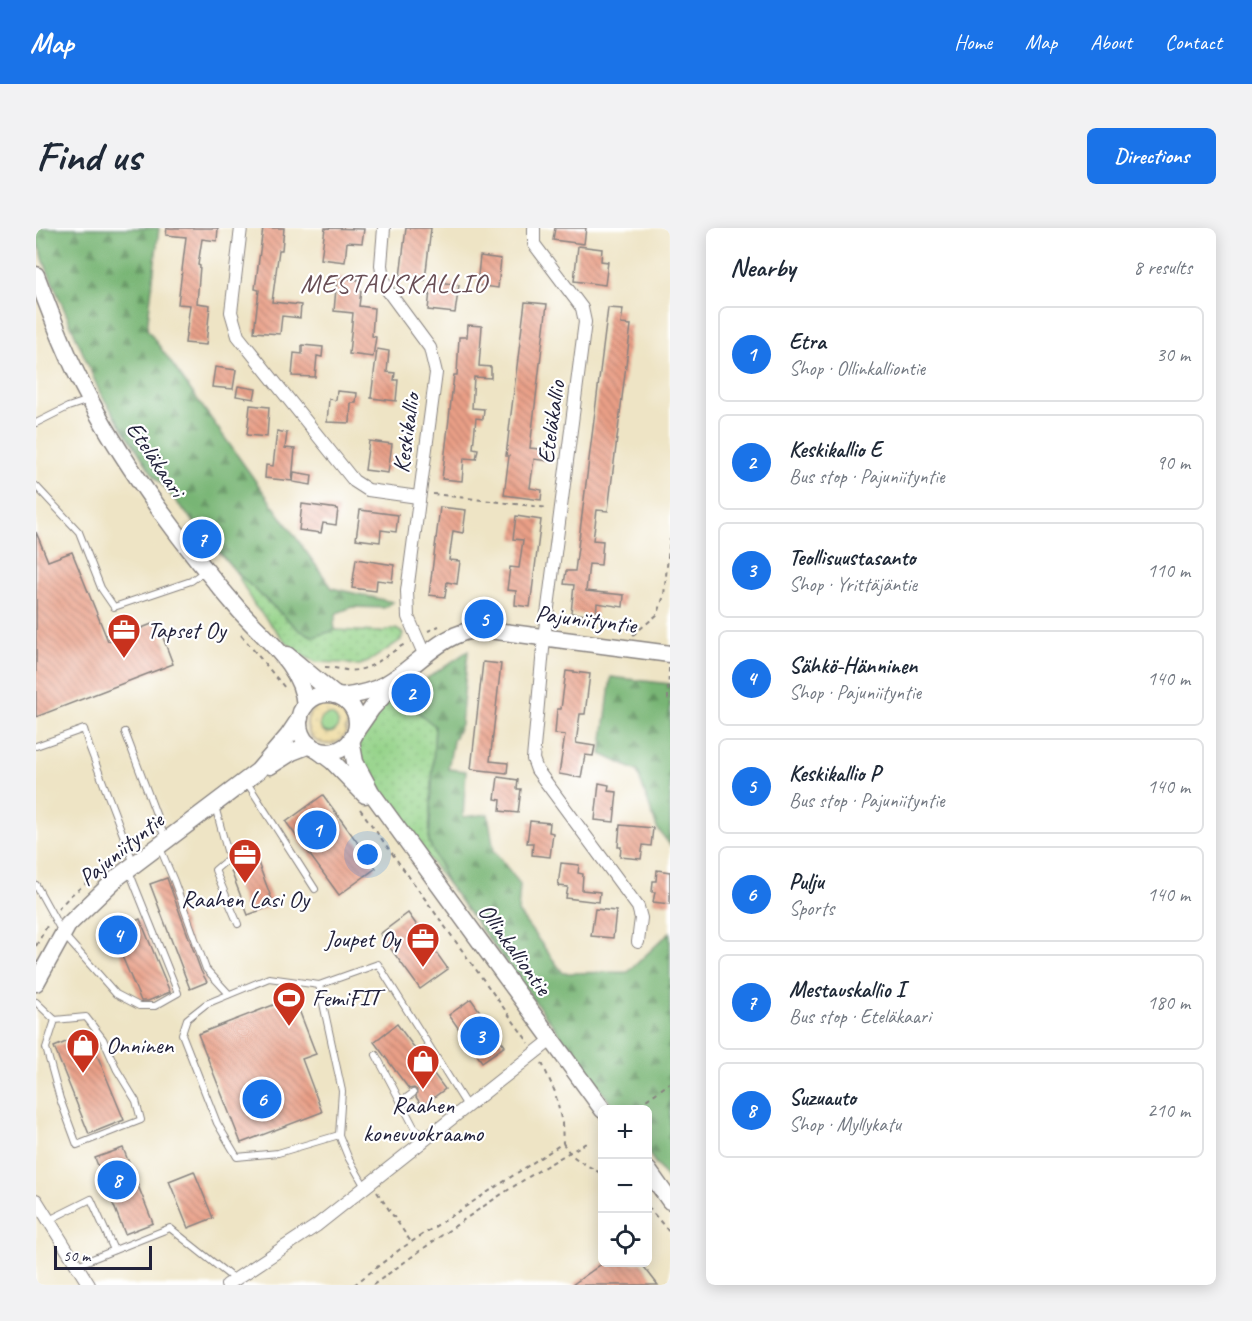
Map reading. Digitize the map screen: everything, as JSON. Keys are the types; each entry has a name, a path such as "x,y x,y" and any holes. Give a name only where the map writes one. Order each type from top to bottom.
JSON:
{"street":[{"path":"241,228 231,312 238,336 354,481 368,490 419,495"},
{"name":"Keskikallio","path":"384,228 381,265 383,279 388,291 425,339 430,348 436,373 419,495 407,606 408,617 424,656"},
{"name":"Eteläkallio","path":"534,228 534,244 582,308 585,322 544,638 532,750 535,765 638,907 641,918 638,942"},
{"name":"Eteläkaari","path":"36,275 60,336 90,400 158,505 251,624 274,646 291,657 306,680 338,696"},
{"name":"Pajuniityntie","path":"353,736 367,714 402,674 454,635 473,629 544,638 669,660"},
{"name":"Pajuniityntie","path":"338,696 374,690 402,674"},
{"path":"302,712 321,695 338,696 354,711 357,718 353,736 336,750 325,751 313,747 301,731 302,712 306,680"},
{"name":"Pajuniityntie","path":"252,776 288,736 302,712"},
{"name":"Ollinkalliontie","path":"353,736 356,762 388,816 599,1105"},
{"name":"Pajuniityntie","path":"36,983 68,925 131,867 252,776 292,752 313,747"},
{"name":"Ollinkalliontie","path":"313,747 332,761 388,816"},
{"path":"231,1282 316,1226 551,1040"},
{"path":"652,1176 670,1201"},
{"path":"36,1200 89,1285"}],"lane":[{"path":"36,423 68,407 90,400"},
{"path":"36,486 80,532 101,588 114,608 191,581 207,570"},
{"path":"36,746 84,729 131,867 178,993 155,1006 139,1006 116,994 63,934 52,918 36,885"},
{"path":"125,732 174,881 206,969 229,994"},
{"path":"252,776 315,889"},
{"path":"214,805 229,858 215,870 238,924"},
{"path":"339,1135 278,1153 237,1156 216,1123 182,1034 187,1019 206,1004 269,978 319,985 378,964 467,1107"},
{"path":"319,985 342,1091 339,1135 348,1157 368,1185"},
{"path":"36,1002 55,1020 86,1017 103,1040 117,1070 136,1101 141,1120 77,1145 60,1099 46,1048 55,1020"},
{"path":"376,1055 414,1126 427,1139"},
{"path":"401,1102 413,1094"},
{"path":"48,1220 91,1199 114,1250"},
{"path":"77,1265 170,1228 231,1282"}],"path":[{"path":"419,495 561,509"},
{"path":"639,640 628,639 658,614 664,595 670,538"},
{"path":"238,632 288,693 324,667 364,669 434,627 447,624"},
{"path":"669,660 668,698 670,704"},
{"path":"360,809 536,1053 555,1092 562,1123 563,1143 568,1153 598,1172"},
{"path":"36,946 52,918 70,895 103,871"},
{"path":"639,1105 670,1083"},
{"path":"373,1285 445,1232 590,1141"},
{"path":"354,1285 411,1242 563,1143"},
{"path":"368,1185 411,1242"},
{"path":"652,1212 670,1233"}],"green space":[{"path":"36,228 159,228 147,329 332,588 393,602 384,608 352,607 337,613 334,623 335,630 314,637 299,630 236,572 152,473 100,393 46,267 36,238"},
{"path":"236,572 299,630 314,637 335,630 379,632 396,629 403,633 401,640 368,662 357,666 316,662 303,656 287,643 254,605"},
{"path":"468,651 461,724 453,741 448,769 466,771 463,817 488,814 494,851 520,884 518,912 563,973 628,972 670,932 670,1183 652,1158 652,1105 612,1105 447,883 429,842 435,726 415,710 417,685"},
{"path":"611,677 670,684 670,845 657,828 637,771 601,754"},
{"path":"417,685 415,710 435,726 429,842 447,883 383,797 357,751 364,727 387,703 403,696"},
{"path":"329,715 335,718 338,724 335,730 329,733 323,730 320,724 323,718"}],"sand":[{"path":"329,703 337,706 343,712 347,725 342,738 328,744 313,738 307,724 312,710 319,705"}],"building":[{"path":"167,228 218,228 217,241 202,239 198,265 200,266 197,303 210,305 206,345 185,343 190,305 178,304 186,237 166,235"},
{"path":"263,228 284,228 272,302 301,305 300,318 282,316 280,334 254,332 259,290 255,289"},
{"path":"325,228 364,229 362,243 347,242 345,262 321,259"},
{"path":"406,228 431,228 425,280 400,277"},
{"path":"555,228 586,228 584,244 553,240"},
{"path":"578,246 602,249 601,261 608,262 605,285 574,281"},
{"path":"480,256 501,259 498,288 477,285"},
{"path":"337,277 359,280 358,290 361,291 359,306 374,308 372,336 376,337 373,357 349,354 353,313 334,311"},
{"path":"431,281 459,285 455,313 428,310"},
{"path":"525,302 547,304 530,448 549,450 548,461 534,459 530,488 542,490 541,500 504,495 509,456 506,456"},
{"path":"608,308 623,309 621,324 631,325 608,511 597,510 593,540 603,541 601,565 589,564 586,591 624,595 623,607 597,603 596,616 571,613 574,585 564,584 566,571 575,571"},
{"path":"468,325 482,326 479,366 491,367 491,378 474,377 472,408 484,409 483,419 476,418 473,448 478,449 476,459 464,458 462,481 442,479 454,375 457,375 459,337 467,337"},
{"path":"302,345 323,347 322,357 317,356 315,377 292,376 294,353 302,354"},
{"path":"377,349 389,351 387,372 395,373 394,380 398,380 396,401 371,398"},
{"path":"215,367 236,370 233,389 212,387"},
{"path":"238,386 256,389 254,399 236,396"},
{"path":"337,391 357,393 356,403 351,403 350,423 327,422 329,399 336,400"},
{"path":"250,405 269,407 267,437 247,435"},
{"path":"277,431 287,433 285,448 295,449 292,481 265,478 266,465 273,466"},
{"path":"369,441 392,444 388,473 365,470"},
{"path":"294,472 312,475 311,485 293,482"},
{"path":"302,504 338,509 336,525 323,523 321,533 299,530"},
{"path":"440,507 466,510 463,533 453,531 449,560 460,561 457,584 447,582 445,597 429,595"},
{"path":"360,510 398,515 396,532 381,530 380,542 356,539"},
{"path":"516,516 541,520 530,607 515,605 516,591 507,590 510,567 519,568 523,540 513,539"},
{"path":"36,532 48,561 72,552 108,641 157,622 173,664 36,717"},
{"path":"356,559 394,565 392,582 377,580 376,591 352,588"},
{"path":"483,662 501,664 490,761 508,763 507,773 471,769"},
{"path":"566,671 590,674 585,714 580,714 576,743 595,746 593,756 585,755 581,778 559,774 565,735 555,734 557,709 561,709"},
{"path":"498,777 518,780 517,789 521,789 518,813 500,811 501,800 495,799"},
{"path":"599,783 609,785 608,791 617,792 614,822 595,820"},
{"path":"323,795 376,868 339,895 286,822"},
{"path":"530,821 550,823 549,832 553,833 550,857 532,855 533,843 527,843"},
{"path":"620,825 653,828 651,846 643,845 641,859 620,857 621,847 618,847"},
{"path":"257,860 274,905 248,915 231,871"},
{"path":"561,863 579,865 578,873 583,874 582,890 600,892 599,902 566,898 568,887 558,886"},
{"path":"657,870 670,872 670,904 653,902 655,892 652,892 653,881 656,881"},
{"path":"167,878 207,982 190,989 150,884"},
{"path":"595,909 616,911 613,938 591,936"},
{"path":"408,913 448,969 420,989 380,934"},
{"path":"140,919 170,992 148,1001 141,1001 119,949 106,945 101,937 103,925 113,920 124,926"},
{"path":"294,997 316,1054 302,1059 322,1112 241,1143 198,1034"},
{"path":"471,999 505,1046 482,1062 449,1015"},
{"path":"397,1024 445,1089 422,1106 416,1097 417,1090 409,1089 374,1042"},
{"path":"88,1033 124,1120 89,1134 54,1047"},
{"path":"123,1148 153,1223 125,1234 95,1158"},
{"path":"194,1171 213,1218 188,1228 169,1181"},
{"path":"598,1267 644,1267 658,1285 572,1285"}],"place":[{"name":"Mestauskallio I","path":"202,539"},
{"name":"Keskikallio P","path":"484,619"},
{"name":"Tapset Oy","path":"124,659"},
{"name":"Keskikallio E","path":"411,693"},
{"name":"Etra","path":"317,830"},
{"name":"Raahen Lasi Oy","path":"245,884"},
{"name":"Sähkö-Hänninen","path":"118,935"},
{"name":"Joupet Oy","path":"423,968"},
{"name":"FemiFIT","path":"289,1027"},
{"name":"Teollisuustasanto","path":"480,1036"},
{"name":"Onninen","path":"83,1074"},
{"name":"Raahen konevuokraamo","path":"423,1090"},
{"name":"Pulju","path":"262,1099"},
{"name":"Suzuauto","path":"117,1180"}],"district":[{"name":"MESTAUSKALLIO","path":"394,283"}]}
